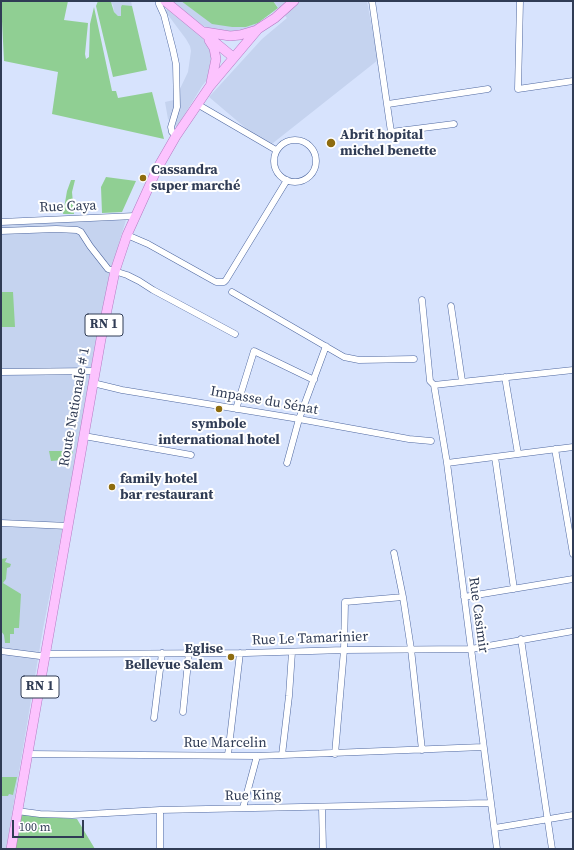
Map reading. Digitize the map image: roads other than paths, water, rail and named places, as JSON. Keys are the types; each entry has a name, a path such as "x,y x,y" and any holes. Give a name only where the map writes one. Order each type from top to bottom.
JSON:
{"main road":[{"path":"165,1 233,57"},
{"name":"Route Nationale # 1","path":"11,849 93,383 115,271 127,235 157,169 197,104 233,57 258,29 275,18 294,1"},
{"path":"204,32 222,35 235,35 258,29"},
{"path":"204,32 212,43 215,53 215,63 210,86"}],"street":[{"path":"159,1 176,64 177,107 171,127 172,132 176,136"},
{"path":"372,1 391,132 454,124"},
{"path":"520,1 518,89 573,81"},
{"path":"388,104 488,90"},
{"path":"197,104 276,150"},
{"path":"293,139 307,143 312,147 316,154 316,168 307,179 301,182 287,180 276,171 274,157 276,150 287,141 293,139"},
{"path":"127,235 148,244 216,282 224,282 287,180"},
{"name":"Rue Caya","path":"1,222 135,216"},
{"path":"1,231 56,229 77,230 81,232 108,269 139,281 235,334"},
{"path":"232,292 344,357 359,360 414,359"},
{"name":"Rue Casimir","path":"422,300 430,381 434,385 447,463 497,849"},
{"path":"451,306 462,381"},
{"path":"287,463 300,419 326,346"},
{"path":"236,409 254,351 314,380"},
{"path":"434,385 573,370"},
{"path":"1,372 96,371"},
{"path":"505,377 518,454"},
{"name":"Impasse du Sénat","path":"93,383 122,390 300,419 348,429 431,441"},
{"path":"84,436 191,455"},
{"path":"447,463 573,447"},
{"path":"555,449 573,554"},
{"path":"495,457 514,589"},
{"path":"1,523 68,526"},
{"path":"394,553 411,649 422,750"},
{"path":"464,597 573,579"},
{"path":"335,754 344,650 345,602 403,597"},
{"name":"Rue Le Tamarinier","path":"1,651 40,656 45,654 189,652 240,653 470,649 573,631"},
{"path":"521,639 552,849"},
{"path":"183,712 189,652"},
{"path":"282,754 289,696 292,652"},
{"path":"154,718 162,653"},
{"path":"228,755 240,653"},
{"name":"Rue Marcelin","path":"27,754 257,756 483,748"},
{"path":"243,808 257,756"},
{"name":"Rue King","path":"17,811 40,814 72,815 160,810 490,803"},
{"path":"322,807 323,849"},
{"path":"160,810 160,849"},
{"path":"495,828 573,815"}],"place":[{"name":"Abrit hopital michel benette","path":"331,143"},
{"name":"Cassandra super marché","path":"143,178"},
{"name":"symbole international hotel","path":"219,409"},
{"name":"family hotel bar restaurant","path":"112,487"},
{"name":"Eglise Bellevue Salem","path":"231,657"}]}
